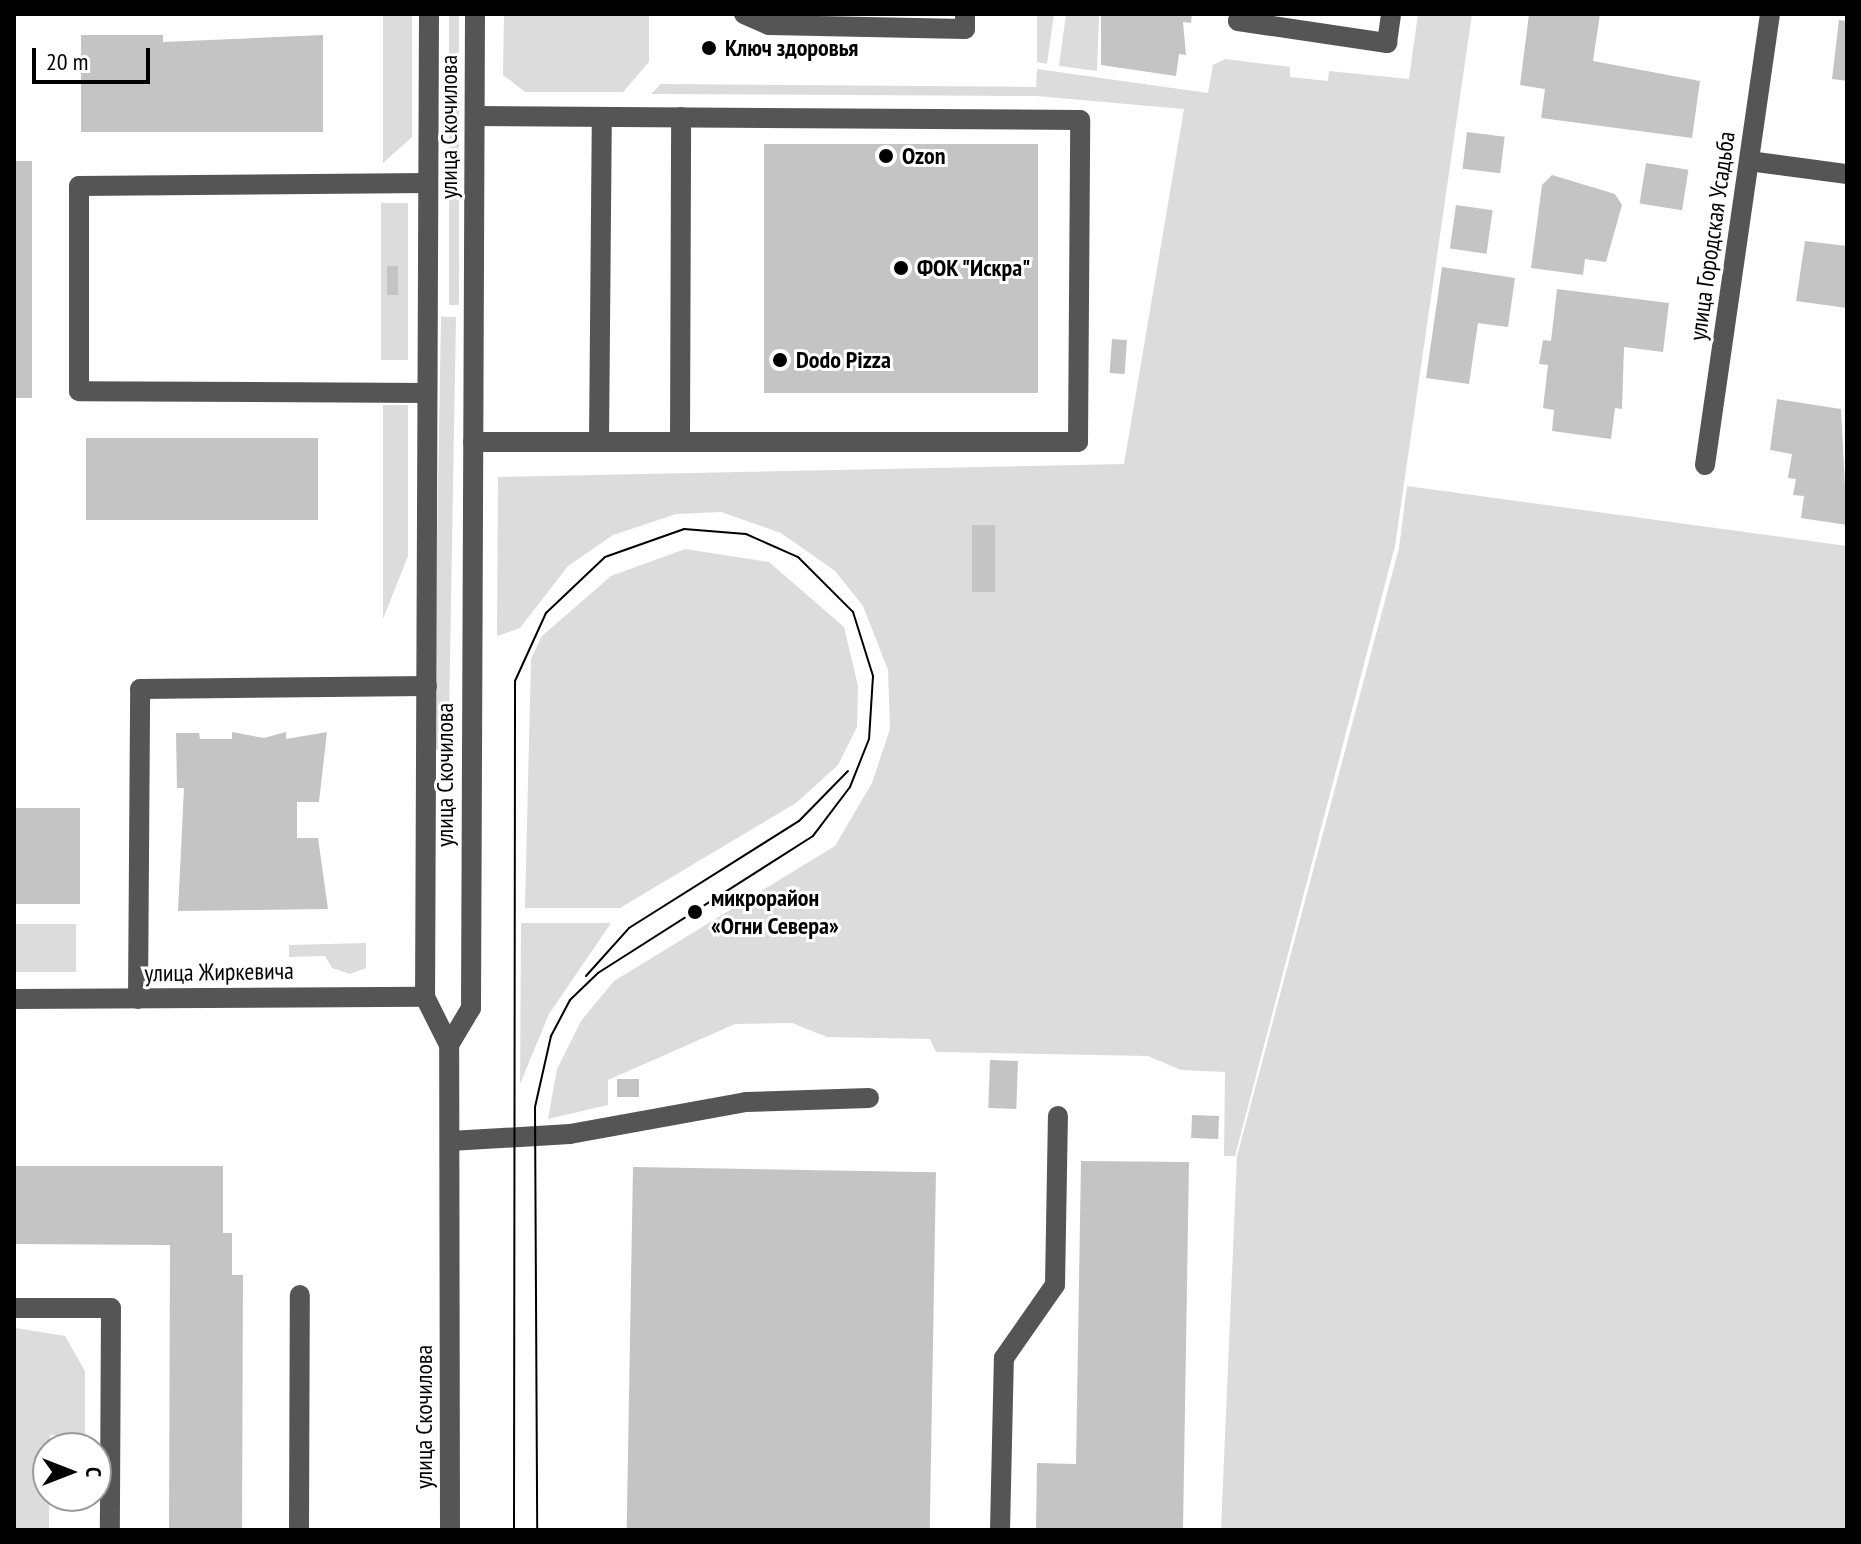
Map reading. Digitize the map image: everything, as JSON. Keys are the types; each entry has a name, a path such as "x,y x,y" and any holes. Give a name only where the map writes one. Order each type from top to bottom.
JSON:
{"street":[{"path":"429,14 425,997 449,1045"},
{"name":"улица Скочилова","path":"450,1530 449,1045 471,1008 475,14"},
{"path":"744,14 769,25 965,29 965,14"},
{"path":"1240,14 1238,21 1387,43 1391,14"},
{"name":"улица Городская Усадьба","path":"1705,465 1770,14"},
{"path":"473,442 1078,442 1080,120 475,116"},
{"path":"599,442 602,117"},
{"path":"680,442 681,117"},
{"path":"1749,161 1847,174"},
{"path":"427,393 79,391 79,186 428,183"},
{"path":"138,999 140,689 427,686"},
{"name":"улица Жиркевича","path":"14,999 425,997"},
{"path":"450,1141 570,1134 746,1102 869,1098"},
{"path":"1000,1530 1004,1358 1055,1285 1058,1116"},
{"path":"299,1530 300,1295"},
{"path":"14,1308 111,1308 110,1530"}],"shaded area":[{"path":"383,14 412,14 412,137 383,163"},
{"path":"449,14 459,14 459,305 449,305"},
{"path":"504,14 649,14 649,62 623,92 525,92 503,75"},
{"path":"1037,14 1054,14 1047,64 1037,62"},
{"path":"1066,14 1099,14 1097,71 1059,66"},
{"path":"1418,14 1472,14 1395,546 1235,1156 1224,1156 1225,1072 1181,1070 1148,1056 936,1052 930,1039 827,1037 792,1023 735,1024 608,1080 608,1105 548,1119 557,1069 581,1021 614,981 835,846 872,783 890,729 888,670 863,606 835,571 781,533 721,512 676,514 613,535 568,566 520,628 497,636 498,477 1124,464 1184,109 1036,96 651,94 661,84 1036,87 1037,69 1208,93 1213,65 1225,59 1290,67 1290,77 1328,81 1329,71 1409,79"},
{"path":"381,203 408,203 408,360 381,360"},
{"path":"441,317 456,317 448,750 433,750"},
{"path":"383,405 408,405 408,556 383,619"},
{"path":"1407,486 1847,546 1847,1530 1221,1530 1237,1156 1399,548"},
{"path":"685,549 769,562 844,627 858,686 857,727 838,765 796,803 620,908 525,908 531,659 542,636 611,576"},
{"path":"521,923 611,923 549,1014 520,1084"},
{"path":"14,924 76,924 76,972 14,972"},
{"path":"366,943 366,968 350,974 332,968 325,956 289,957 289,945"},
{"path":"16,1328 65,1336 85,1371 85,1432 32,1432 32,1512 49,1512 49,1530 14,1530"}],"building":[{"path":"1101,14 1192,14 1191,23 1183,22 1186,55 1179,54 1176,76 1101,65"},
{"path":"1529,14 1600,14 1593,61 1700,81 1692,138 1541,118 1545,89 1520,85"},
{"path":"1839,20 1847,21 1847,81 1832,79"},
{"path":"81,35 163,35 163,42 323,35 323,132 81,132"},
{"path":"1467,132 1505,137 1500,173 1462,169"},
{"name":"ФОК \"Искра\"","path":"764,144 1038,144 1038,393 764,393"},
{"path":"14,161 32,161 32,398 14,398"},
{"path":"1646,163 1688,170 1682,210 1640,203"},
{"path":"1552,175 1615,194 1622,205 1606,262 1585,259 1583,275 1531,268 1542,185"},
{"path":"1456,205 1493,210 1487,254 1450,249"},
{"path":"1805,241 1847,246 1847,308 1796,301"},
{"path":"387,266 398,266 398,295 387,295"},
{"path":"1442,267 1515,278 1508,327 1478,323 1469,384 1426,378"},
{"path":"1557,289 1669,303 1663,352 1624,347 1622,409 1615,408 1611,439 1552,431 1554,410 1543,408 1548,365 1539,364 1543,340 1551,341"},
{"path":"1112,339 1127,340 1125,374 1110,373"},
{"path":"1777,399 1841,409 1847,525 1801,518 1804,496 1793,495 1796,479 1788,478 1792,454 1770,450"},
{"path":"86,438 318,438 318,520 86,520"},
{"path":"972,525 995,525 995,592 972,592"},
{"path":"232,732 264,738 286,732 286,739 327,732 319,802 297,802 297,838 318,838 328,909 178,911 184,788 177,788 176,733 199,733 200,739 232,739"},
{"path":"14,808 80,808 80,904 14,904"},
{"path":"990,1060 1018,1061 1016,1109 988,1108"},
{"path":"617,1079 639,1079 639,1097 617,1097"},
{"path":"1192,1115 1219,1116 1218,1139 1191,1138"},
{"path":"1081,1161 1189,1162 1183,1530 1036,1530 1037,1463 1076,1464"},
{"path":"14,1166 223,1166 223,1233 232,1233 232,1275 243,1275 242,1530 169,1530 170,1245 14,1244"},
{"path":"633,1167 936,1172 930,1530 627,1530"}],"tram line":[{"path":"514,1530 515,681 546,613 605,557 684,529 746,534 798,557 853,612 873,676 869,739 850,787 813,836 598,973 570,1000 551,1036 535,1107 537,1530"},
{"path":"586,976 629,928 799,821 848,771"}],"place":[{"name":"Ключ здоровья","path":"709,48"},
{"name":"Ozon","path":"886,156"},
{"name":"ФОК \"Искра\"","path":"901,268"},
{"name":"Dodo Pizza","path":"780,360"},
{"name":"микрорайон «Огни Севера»","path":"695,912"}]}
